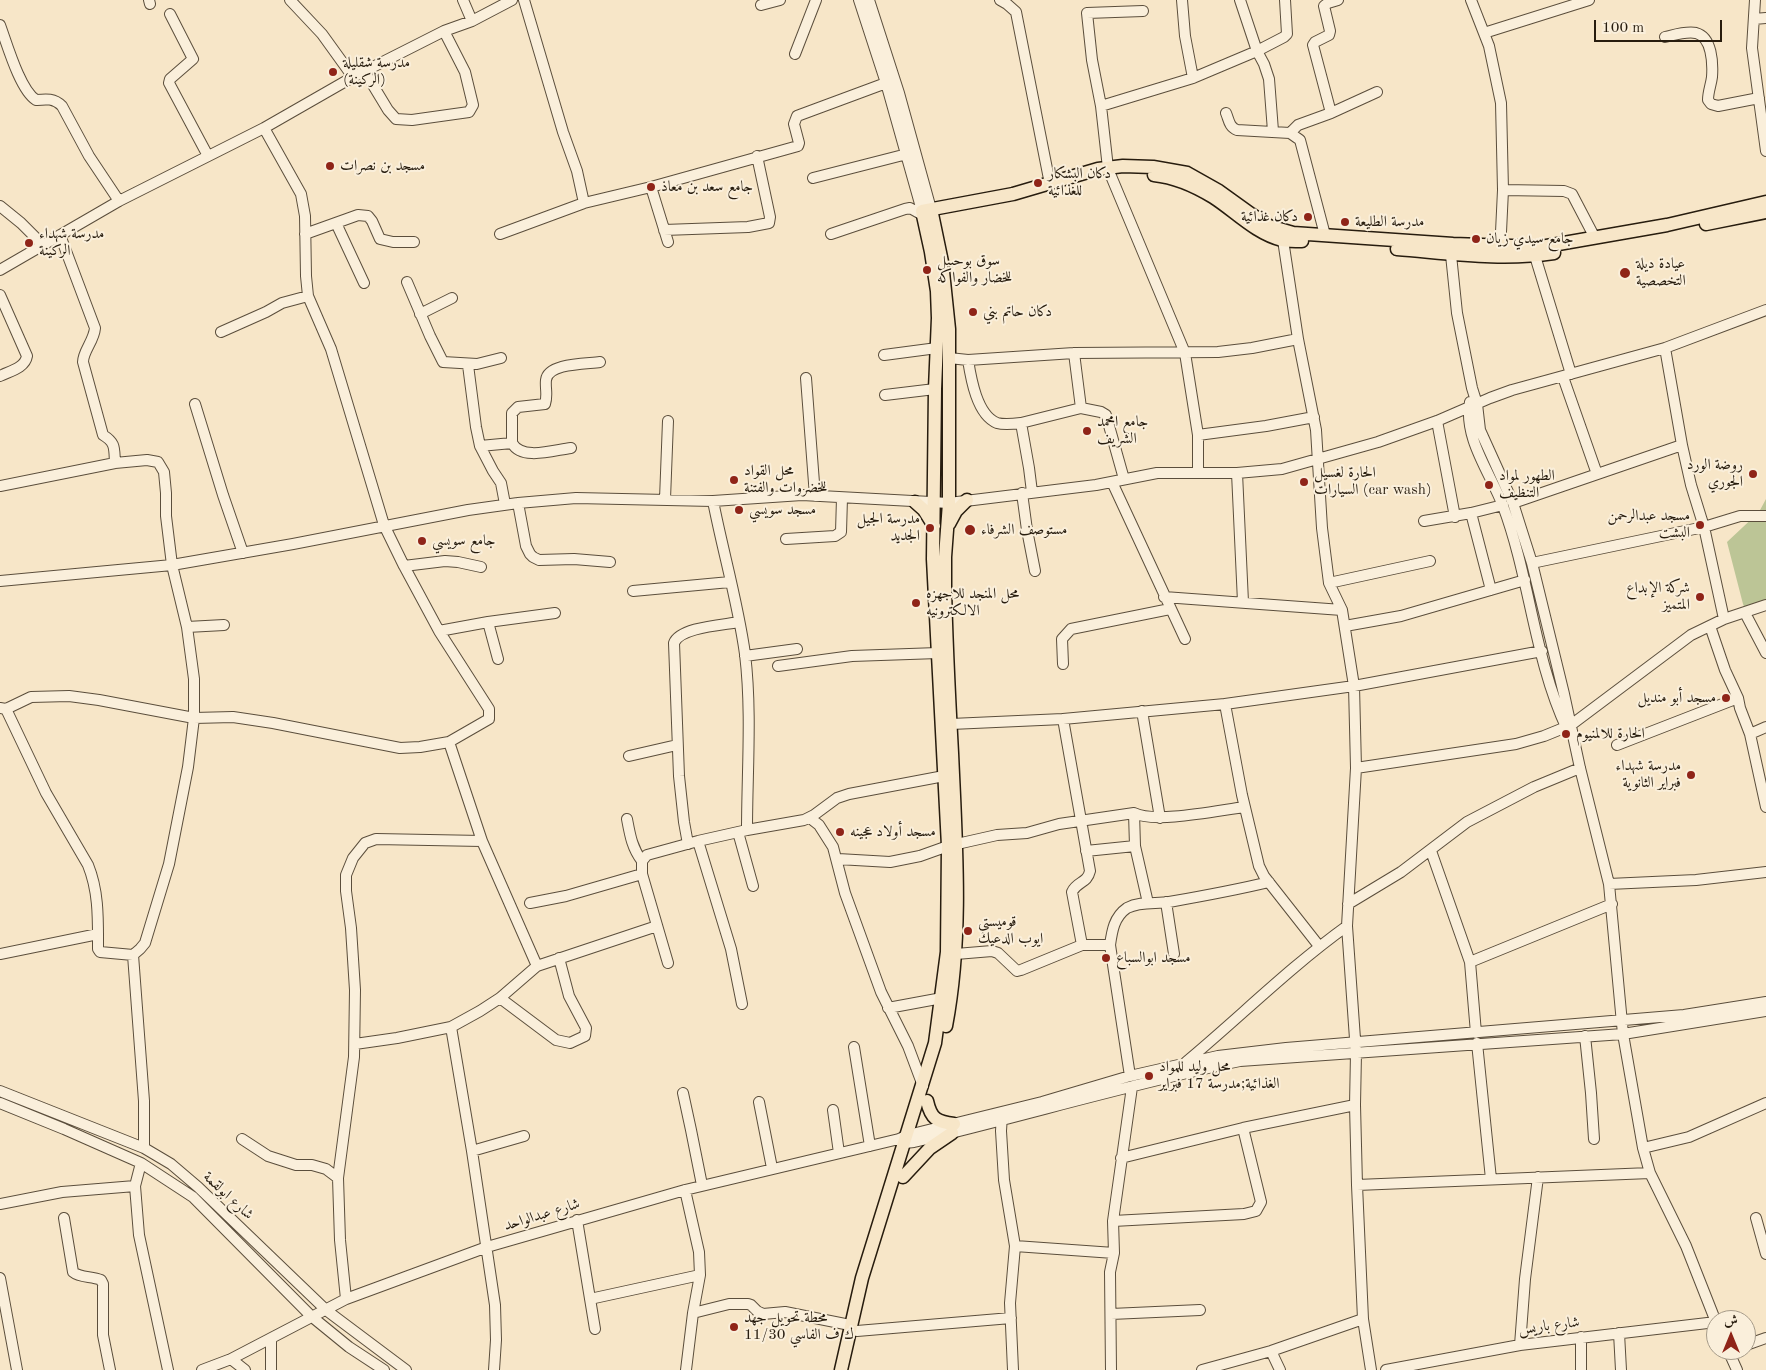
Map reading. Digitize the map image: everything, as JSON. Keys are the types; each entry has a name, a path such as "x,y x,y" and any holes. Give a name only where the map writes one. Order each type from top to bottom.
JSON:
{"main road":[{"path":"928,215 1013,200 1110,172 1123,166 1153,167 1187,173 1219,191 1284,236 1398,249 1535,252 1766,212"},
{"path":"928,215 1050,184 1090,171 1110,172"},
{"path":"1535,252 1557,245 1667,225 1766,202"},
{"path":"850,1370 862,1278 908,1139 935,1043 947,952 952,845 944,776 933,560 935,389 938,318 928,215"},
{"path":"841,1370 903,1177 908,1139 927,1101 942,1046 956,954 952,845 951,724 944,586 949,503 949,329 945,282 928,215"},
{"path":"1284,236 1325,235 1452,249"},
{"path":"948,529 956,511 967,500"},
{"path":"914,502 924,510 934,526"},
{"path":"903,1177 930,1148 953,1129 932,1116 927,1101"}],"street":[{"path":"290,0 322,34 353,77"},
{"path":"464,0 472,21"},
{"path":"0,270 119,201 264,128 353,77 444,31 472,21 500,3 512,0"},
{"path":"524,0 563,132 577,170 584,203"},
{"path":"761,5 780,0"},
{"path":"795,54 816,0"},
{"path":"859,0 928,215"},
{"path":"869,0 899,93 928,215"},
{"path":"1000,0 1016,12 1050,184"},
{"path":"1182,0 1185,36 1193,78"},
{"path":"1240,0 1257,51 1269,79 1273,131"},
{"path":"1101,106 1193,78 1257,51 1287,34 1284,0"},
{"path":"1331,113 1313,45 1314,42 1329,35 1330,31 1324,6 1338,0"},
{"path":"1471,0 1484,33 1496,76 1501,103 1503,190 1500,251"},
{"path":"1484,33 1588,0"},
{"path":"1755,0 1752,48 1766,151"},
{"path":"1143,12 1087,14 1092,60 1101,106 1110,172 1185,353 1198,435 1198,473"},
{"path":"170,14 194,59 170,79 169,84 208,156"},
{"path":"1754,19 1766,18"},
{"path":"0,25 14,65 29,93 36,100 47,99 55,101 62,106 89,156 119,201"},
{"path":"365,72 388,110 396,119 412,120 469,112 473,105 465,72 444,31"},
{"path":"1665,37 1691,33 1700,35 1706,40 1709,46 1712,68 1708,100 1711,104 1718,106 1760,98"},
{"path":"500,234 584,203 650,187 798,145 800,143 794,124 797,116 886,84"},
{"path":"1290,134 1298,125 1331,113 1377,92"},
{"path":"1226,113 1232,128 1237,130 1273,131 1290,134 1300,140 1325,235"},
{"path":"0,486 115,463 147,460 158,462 164,472 166,516 172,565 187,627 194,679 194,718 188,767 169,864 145,943 133,955 100,952 98,901 88,865 46,793 3,708 31,697 70,696 194,718 233,717 273,723 400,748 448,742 489,719 490,712 439,631 384,525 331,349 308,296 305,216 302,194 264,128"},
{"path":"813,178 907,154"},
{"path":"664,230 748,226 769,223 770,217 757,156"},
{"path":"650,187 668,242"},
{"path":"1503,190 1564,191 1572,194 1595,238"},
{"path":"0,206 21,223 43,245"},
{"path":"830,234 910,208 928,215"},
{"path":"305,234 358,216 368,216 380,239 393,242 414,242"},
{"path":"336,223 364,283"},
{"path":"60,235 95,328 94,336 83,357 83,362 103,435 112,441 114,446 115,463"},
{"path":"1284,236 1298,339 1314,417 1322,528 1329,583 1342,610 1354,686 1356,768 1348,926 1356,1048 1357,1185 1364,1319 1371,1370"},
{"path":"1452,249 1457,313 1472,388 1471,426 1475,442 1508,504 1532,563 1570,729 1609,884 1623,1034 1643,1148 1650,1173 1686,1246 1711,1310"},
{"path":"1535,252 1567,375 1597,474"},
{"path":"407,282 441,360 447,363 468,364 484,363 501,358"},
{"path":"0,295 27,356 23,366 0,376"},
{"path":"221,332 282,303 308,296"},
{"path":"420,314 452,298"},
{"path":"0,581 172,565 518,502 576,498 713,501 802,495 935,504 1112,482 1157,473 1237,473 1282,469 1378,442 1437,421 1512,390 1666,348 1766,310"},
{"path":"949,358 968,360 1074,353 1218,352 1252,348 1298,339"},
{"path":"884,355 937,348"},
{"path":"1666,348 1682,445 1704,527 1724,619"},
{"path":"1074,353 1081,408"},
{"path":"968,360 972,383 978,400 988,417 998,423 1021,423 1081,408 1101,412 1106,415 1124,479"},
{"path":"571,448 542,452 522,452 518,450 512,443 512,413 518,407 545,404 547,397 546,380 549,372 558,367 600,362"},
{"path":"468,364 480,446 501,483 506,504"},
{"path":"806,378 815,496"},
{"path":"885,395 935,389"},
{"path":"195,404 243,552"},
{"path":"1198,435 1266,426 1314,417"},
{"path":"665,499 668,421"},
{"path":"1437,421 1455,517"},
{"path":"1021,423 1030,468 1027,493 1028,538 1035,571"},
{"path":"480,446 512,443"},
{"path":"1424,522 1455,517 1508,504 1682,445"},
{"path":"1237,473 1243,602"},
{"path":"1112,482 1185,639"},
{"path":"786,539 835,536 840,534 842,498"},
{"path":"713,501 745,656 748,722 742,831 753,886"},
{"path":"518,502 526,546 533,557 539,560 610,562"},
{"path":"1508,504 1542,651 1555,697 1570,729"},
{"path":"1471,513 1491,590"},
{"path":"1532,563 1704,527 1740,516 1766,516"},
{"path":"404,566 445,561 481,566"},
{"path":"1329,583 1430,561"},
{"path":"1345,626 1401,616 1525,580"},
{"path":"633,591 730,582"},
{"path":"1164,597 1342,610"},
{"path":"1356,768 1516,744 1570,729 1691,635 1724,619 1766,605"},
{"path":"1064,664 1062,639 1071,629 1170,609"},
{"path":"439,631 555,613"},
{"path":"1745,613 1766,653"},
{"path":"488,622 498,659"},
{"path":"739,622 682,634 674,643 677,745 683,814 731,949 742,1004"},
{"path":"187,627 224,625"},
{"path":"1710,626 1750,734 1766,807"},
{"path":"745,656 797,649"},
{"path":"951,724 1063,719 1225,704 1354,686 1542,651"},
{"path":"778,666 852,656 938,653"},
{"path":"1617,745 1738,698"},
{"path":"1225,704 1257,861 1269,882 1319,946"},
{"path":"1142,711 1160,818"},
{"path":"1063,719 1090,874 1072,892 1082,945"},
{"path":"1750,734 1766,727"},
{"path":"448,742 482,841 537,966"},
{"path":"629,756 677,745"},
{"path":"1348,904 1402,872 1467,822 1534,787 1580,768"},
{"path":"642,861 651,854 693,842 810,818 828,804 849,794 944,776"},
{"path":"838,859 890,862 920,856 952,845 997,836 1027,833 1082,820 1134,813 1141,816 1160,818 1245,807"},
{"path":"1134,813 1135,846 1148,903"},
{"path":"810,818 827,835 838,859 846,893 881,992 908,1046 923,1086"},
{"path":"627,819 632,844 642,861 642,874 668,963"},
{"path":"346,1299 340,1240 338,1178 355,1044 355,990 346,875 353,858 365,843 376,839 482,841"},
{"path":"1086,851 1135,846"},
{"path":"1431,851 1470,962 1491,1179"},
{"path":"1609,884 1696,880 1766,872"},
{"path":"530,903 566,896 642,874"},
{"path":"1130,1076 1110,946 1113,927 1120,915 1128,908 1148,903 1166,902 1269,882"},
{"path":"1166,902 1174,954"},
{"path":"1470,962 1612,904"},
{"path":"355,1044 451,1027 500,998 537,966 657,926"},
{"path":"1183,1065 1231,1025 1319,946 1348,926"},
{"path":"0,954 98,934"},
{"path":"956,954 992,951 1004,957 1016,971 1082,945 1110,946"},
{"path":"133,955 144,1101 144,1148"},
{"path":"500,998 556,1040 570,1043 585,1036 586,1028 569,996 560,958"},
{"path":"888,1008 942,998"},
{"path":"1002,1116 1240,1061 1356,1048 1477,1038 1684,1015 1766,1002"},
{"path":"1477,1038 1623,1034 1766,1010"},
{"path":"451,1027 487,1248 496,1322 494,1370"},
{"path":"1585,1036 1594,1139"},
{"path":"854,1046 870,1146"},
{"path":"1002,1116 1130,1076 1218,1056 1277,1049 1356,1048"},
{"path":"1112,1370 1110,1272 1114,1253 1113,1222 1132,1087"},
{"name":"شارع ابولقمة","path":"0,1091 144,1148 171,1164 198,1187 326,1310 406,1370"},
{"path":"682,1093 692,1130 702,1185"},
{"path":"759,1102 772,1168"},
{"name":"شارع ابولقمة","path":"0,1103 64,1128 141,1163 192,1197 310,1316 348,1347 384,1370"},
{"path":"1643,1148 1689,1138 1766,1103"},
{"path":"1121,1158 1243,1128 1355,1104"},
{"path":"833,1110 839,1153"},
{"path":"1002,1116 1004,1180 1015,1246 1010,1303 1013,1370"},
{"name":"شارع عبدالواحد","path":"202,1370 231,1360 310,1316 346,1299 487,1248 577,1220 702,1185 953,1129 1002,1116"},
{"path":"1113,1222 1244,1214 1256,1211 1261,1202 1243,1128"},
{"path":"472,1151 524,1136"},
{"path":"242,1139 268,1156 296,1166 312,1166 326,1169 338,1178"},
{"path":"141,1163 135,1186 139,1235 168,1370"},
{"path":"1357,1185 1650,1173"},
{"path":"1520,1345 1525,1279 1538,1178"},
{"path":"0,1204 62,1192 135,1186"},
{"path":"685,1190 699,1252 700,1275 686,1370"},
{"path":"64,1218 73,1272 76,1275 102,1280 103,1334 110,1370"},
{"path":"1756,1218 1766,1254"},
{"path":"577,1220 595,1330"},
{"path":"1015,1246 1114,1253"},
{"path":"590,1299 700,1275"},
{"path":"0,1278 18,1370"},
{"path":"693,1313 730,1304 748,1304 763,1314 785,1312 854,1328 1011,1318"},
{"path":"1111,1314 1200,1310"},
{"path":"1202,1370 1270,1351 1364,1319"},
{"name":"شارع باريس","path":"1386,1370 1520,1345 1706,1323"},
{"path":"1619,1333 1622,1370"},
{"path":"1581,1337 1581,1370"},
{"path":"270,1370 271,1339"},
{"path":"1270,1351 1280,1370"},
{"path":"231,1360 245,1370"}],"green space":[{"path":"1766,499 1766,610 1748,616 1743,604 1727,542 1759,512"}],"place":[{"name":"مدرسة شقليلة (الركينة)","path":"333,72"},
{"name":"مسجد بن نصرات","path":"330,166"},
{"name":"دكان البشكار للغذائية","path":"1038,183"},
{"name":"جامع سعد بن معاذ","path":"651,187"},
{"name":"دكان غذائية","path":"1308,217"},
{"name":"مدرسة الطليعة","path":"1345,222"},
{"name":"جامع سيدي زيان","path":"1476,239"},
{"name":"مدرسة شهداء الركينة","path":"29,243"},
{"name":"سوق بوحبيل للخضار والفواكه","path":"927,270"},
{"name":"عيادة ديلة التخصصية","path":"1625,273"},
{"name":"دكان حاتم بني","path":"973,312"},
{"name":"جامع امحمد الشريف","path":"1087,431"},
{"name":"روضة الورد الجوري","path":"1753,474"},
{"name":"محل القواد للخضروات والفتنة","path":"734,480"},
{"name":"الحارة لغسيل السيارات (car wash)","path":"1304,482"},
{"name":"الطهور لمواد التنظيف","path":"1489,485"},
{"name":"مسجد سويسي","path":"739,510"},
{"name":"مسجد عبدالرحمن البشت","path":"1700,525"},
{"name":"مدرسة الجيل الجديد","path":"930,528"},
{"name":"مستوصف الشرفاء","path":"970,530"},
{"name":"جامع سويسي","path":"422,541"},
{"name":"شركة الإبداع المتميز","path":"1700,597"},
{"name":"محل المنجد للاجهزه الالكترونيه","path":"916,603"},
{"name":"مسجد أبو منديل","path":"1726,698"},
{"name":"الحارة للالمنيوم","path":"1566,734"},
{"name":"مدرسة شهداء فبراير الثانوية","path":"1691,775"},
{"name":"مسجد أولاد عجينه","path":"840,832"},
{"name":"قوميستي ايوب الدعيك","path":"968,931"},
{"name":"مسجد ابوالسباع","path":"1106,958"},
{"name":"محل وليد للمواد الغذائية;مدرسة 17 فبراير","path":"1149,1076"},
{"name":"محطة تحويل جهد 11/30 ك ف الفاسي","path":"734,1327"}]}
